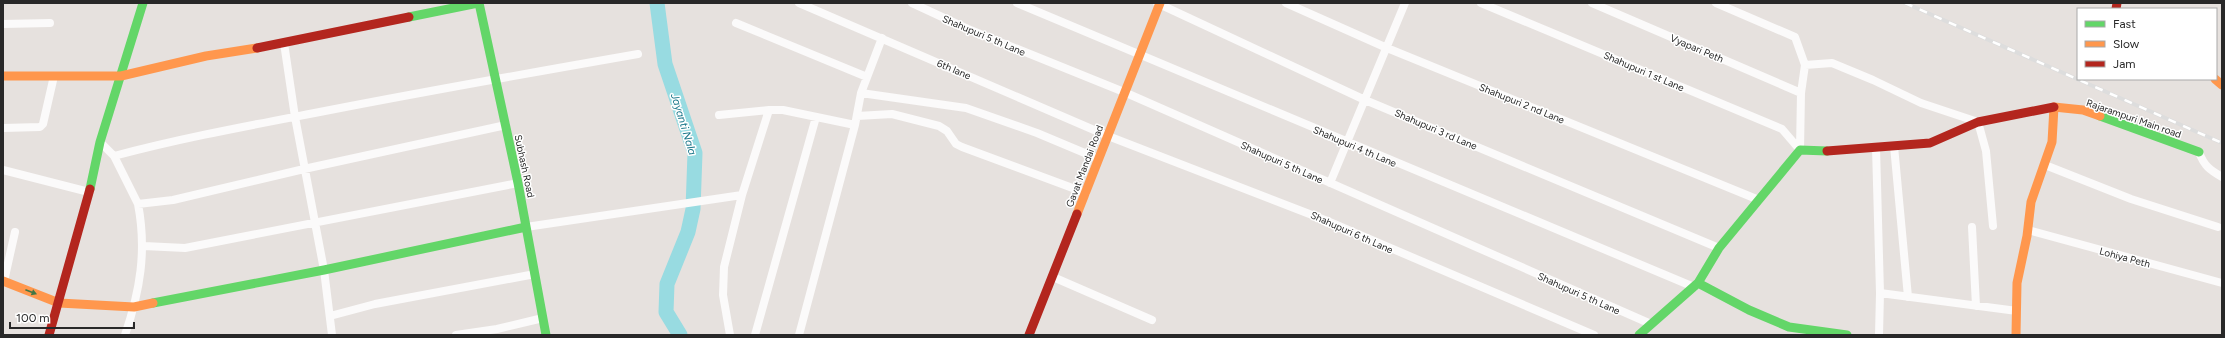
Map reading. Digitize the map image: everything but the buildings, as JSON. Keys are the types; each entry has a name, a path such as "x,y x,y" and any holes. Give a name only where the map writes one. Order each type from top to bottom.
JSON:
{"street":[{"path":"49,335 89,192 100,142 143,3"},
{"path":"3,76 121,76 206,56 284,43 479,3"},
{"name":"Subhash Road","path":"479,3 518,183 546,335"},
{"name":"6th lane","path":"800,3 1108,136"},
{"name":"Shahupuri 5 th Lane","path":"912,3 968,28 1124,92 1651,324"},
{"name":"Shahupuri 4 th Lane","path":"1017,3 1347,142 1696,285"},
{"name":"Gavat Mandai Road","path":"1029,335 1086,194 1159,3"},
{"name":"Shahupuri 3 rd Lane","path":"1159,3 1365,100 1719,248"},
{"name":"Shahupuri 2 nd Lane","path":"1286,3 1387,48 1759,200"},
{"path":"1330,183 1405,3"},
{"name":"Shahupuri 1 st Lane","path":"1481,3 1782,129 1800,150"},
{"name":"Vyapari Peth","path":"1592,3 1801,93"},
{"path":"1639,335 1696,285 1719,248 1800,150 1801,93 1805,65 1795,37 1716,3"},
{"path":"3,24 50,23"},
{"path":"736,23 867,77"},
{"path":"799,335 855,125 861,93 882,38"},
{"path":"284,43 304,169 324,270 332,335"},
{"path":"114,156 152,146 295,117 496,78 638,54"},
{"path":"1805,65 1832,63 1873,80 1921,103 1978,122 1986,151 1993,226"},
{"path":"3,128 40,127 43,124 54,76"},
{"path":"861,93 966,108 1030,130 1099,159"},
{"path":"2016,335 2018,283 2028,230 2031,202 2045,166 2052,142 2054,107"},
{"name":"Rajarampuri Main road","path":"1800,150 1820,152 1930,143 1978,122 2054,107 2083,110 2199,152"},
{"path":"730,335 723,295 724,267 742,195 769,110"},
{"path":"719,115 783,110 855,125"},
{"path":"858,110 898,115 939,126 947,131 956,144 966,149 1020,167 1086,194"},
{"path":"756,335 816,117"},
{"path":"138,204 173,200 304,169 506,125"},
{"name":"Shahupuri 6 th Lane","path":"1108,136 1326,220 1594,335"},
{"path":"100,142 114,156 138,204 144,246 134,306 125,335"},
{"path":"1894,146 1908,297"},
{"path":"1876,147 1880,293 1879,335"},
{"path":"2199,152 2203,163 2209,170 2222,177"},
{"path":"2045,166 2131,200 2218,227"},
{"path":"3,170 89,192"},
{"path":"144,246 185,248 250,236 314,221 518,183"},
{"path":"15,232 4,281 59,303 134,306 324,270 526,227 742,195"},
{"path":"1972,227 1976,306"},
{"name":"Lohiya Peth","path":"2028,230 2222,283"},
{"path":"330,316 375,304 535,274"},
{"path":"1053,277 1152,320"},
{"path":"1696,285 1789,327 1847,335"},
{"path":"1880,293 2017,311"},
{"path":"456,335 497,332 543,318"}],"waterway":[{"name":"Jayanti Nala","path":"657,3 665,64 695,153 693,209 688,232 667,284 666,312 680,335"}],"railway":[{"path":"1905,3 2077,79"},
{"path":"2079,80 2222,143"}],"traffic: fast":[{"path":"90,189 100,142 143,3"},
{"path":"409,17 478,3"},
{"path":"479,3 518,183 546,335"},
{"path":"2100,116 2199,152"},
{"path":"1639,335 1698,283 1719,248 1800,150 1827,151"},
{"path":"153,303 324,270 526,227"},
{"path":"1698,283 1749,310 1789,327 1847,335"}],"traffic: slow":[{"path":"1077,214 1160,3"},
{"path":"3,76 121,76 206,56 257,48"},
{"path":"2216,80 2222,85"},
{"path":"2016,335 2017,283 2027,236 2031,202 2052,142 2054,107 2083,110 2100,116"},
{"path":"3,281 59,303 134,307 153,303"}],"traffic: jam":[{"path":"2116,8 2117,3"},
{"path":"257,48 409,17"},
{"path":"1827,151 1930,143 1978,122 2054,107"},
{"path":"49,335 90,189"},
{"path":"1029,335 1077,214"}]}
